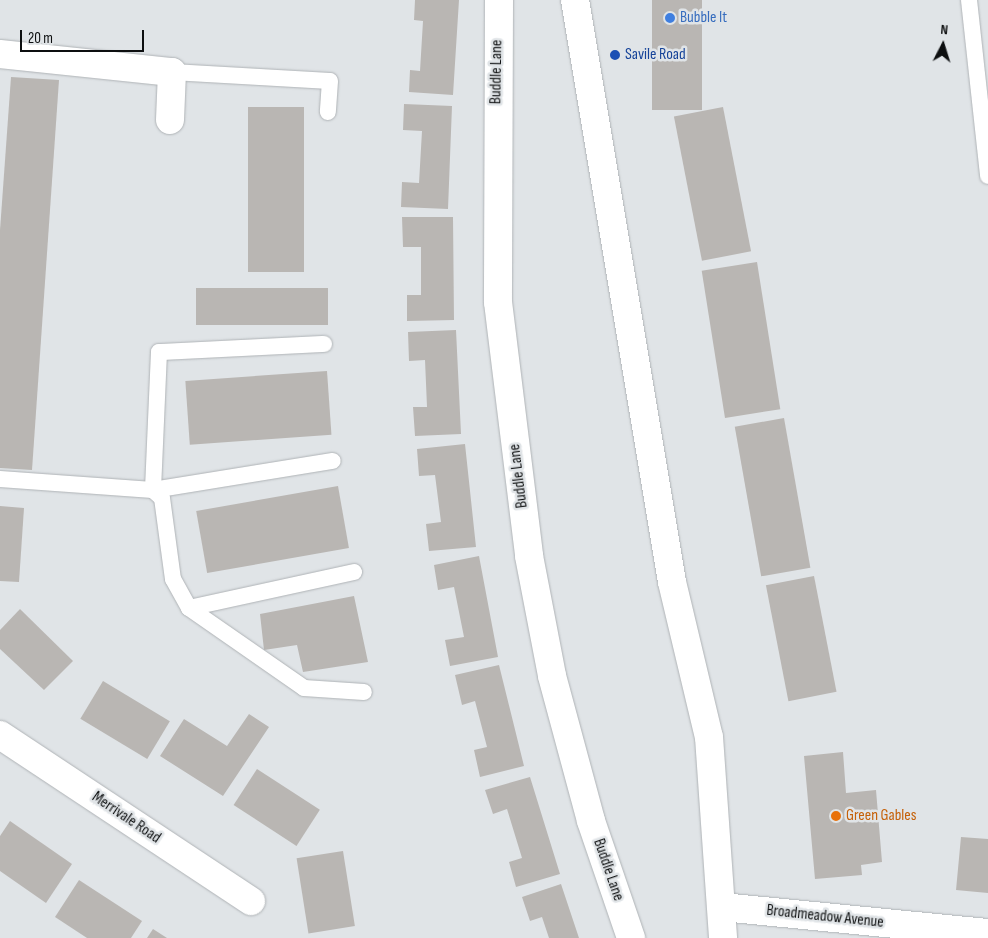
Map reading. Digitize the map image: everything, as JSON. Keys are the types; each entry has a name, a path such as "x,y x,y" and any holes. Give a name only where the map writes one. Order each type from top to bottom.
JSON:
{"street":[{"name":"Buddle Lane","path":"499,0 498,302 529,556 552,676 586,803 631,938"},
{"path":"576,0 670,572 709,737 723,938"},
{"path":"0,54 172,72 170,120"},
{"name":"Merrivale Road","path":"0,735 251,901"},
{"name":"Broadmeadow Avenue","path":"722,907 988,933"}],"lane":[{"path":"969,0 988,176"},
{"path":"172,72 330,81 328,112"},
{"path":"153,490 159,352 324,344"},
{"path":"0,480 153,490 333,461"},
{"path":"153,490 162,498 173,579 189,608 304,688 364,692"},
{"path":"189,608 354,572"}],"building":[{"path":"415,0 459,0 453,95 409,92 410,70 420,71 423,21 414,20"},
{"path":"652,0 702,0 702,110 652,110"},
{"path":"11,77 59,80 32,470 0,468 0,230"},
{"path":"404,104 452,106 448,209 401,207 402,182 419,183 422,131 403,130"},
{"path":"248,107 304,107 304,272 248,272"},
{"path":"723,107 751,251 702,261 674,117"},
{"path":"402,217 453,217 454,320 407,321 407,295 421,295 421,247 403,247"},
{"path":"757,262 780,409 725,418 702,271"},
{"path":"196,288 328,288 328,325 196,325"},
{"path":"456,330 461,434 415,436 413,407 427,407 425,360 409,361 408,332"},
{"path":"327,371 331,435 190,445 185,381"},
{"path":"784,418 810,568 761,576 735,427"},
{"path":"465,444 476,547 429,551 426,524 441,522 435,475 419,476 417,449"},
{"path":"338,486 349,548 207,573 196,511"},
{"path":"0,506 24,508 19,582 0,581"},
{"path":"479,556 498,657 450,666 445,640 464,637 454,587 438,590 434,565"},
{"path":"814,576 837,692 788,701 766,585"},
{"path":"354,596 368,662 303,672 297,645 264,650 260,614"},
{"path":"20,609 73,661 44,690 0,649 0,630"},
{"path":"499,665 524,766 480,777 474,750 487,747 475,701 462,705 455,675"},
{"path":"103,681 170,721 147,759 80,719"},
{"path":"249,714 269,727 223,796 160,756 184,719 227,746"},
{"path":"843,752 846,793 876,790 882,862 861,865 862,875 815,879 804,756"},
{"path":"257,769 320,810 296,846 234,805"},
{"path":"530,777 560,874 516,887 509,862 522,858 507,809 493,814 485,790"},
{"path":"10,821 72,864 46,903 0,871 0,836"},
{"path":"961,837 988,839 988,893 956,890"},
{"path":"343,851 355,926 308,933 297,858"},
{"path":"79,880 142,921 131,938 87,938 55,917"},
{"path":"561,884 579,938 549,938 542,917 530,921 522,897"},
{"path":"153,929 167,938 147,938"}],"place":[{"name":"Bubble It","path":"670,18"},
{"name":"Savile Road","path":"615,55"},
{"name":"Green Gables","path":"836,816"}]}
